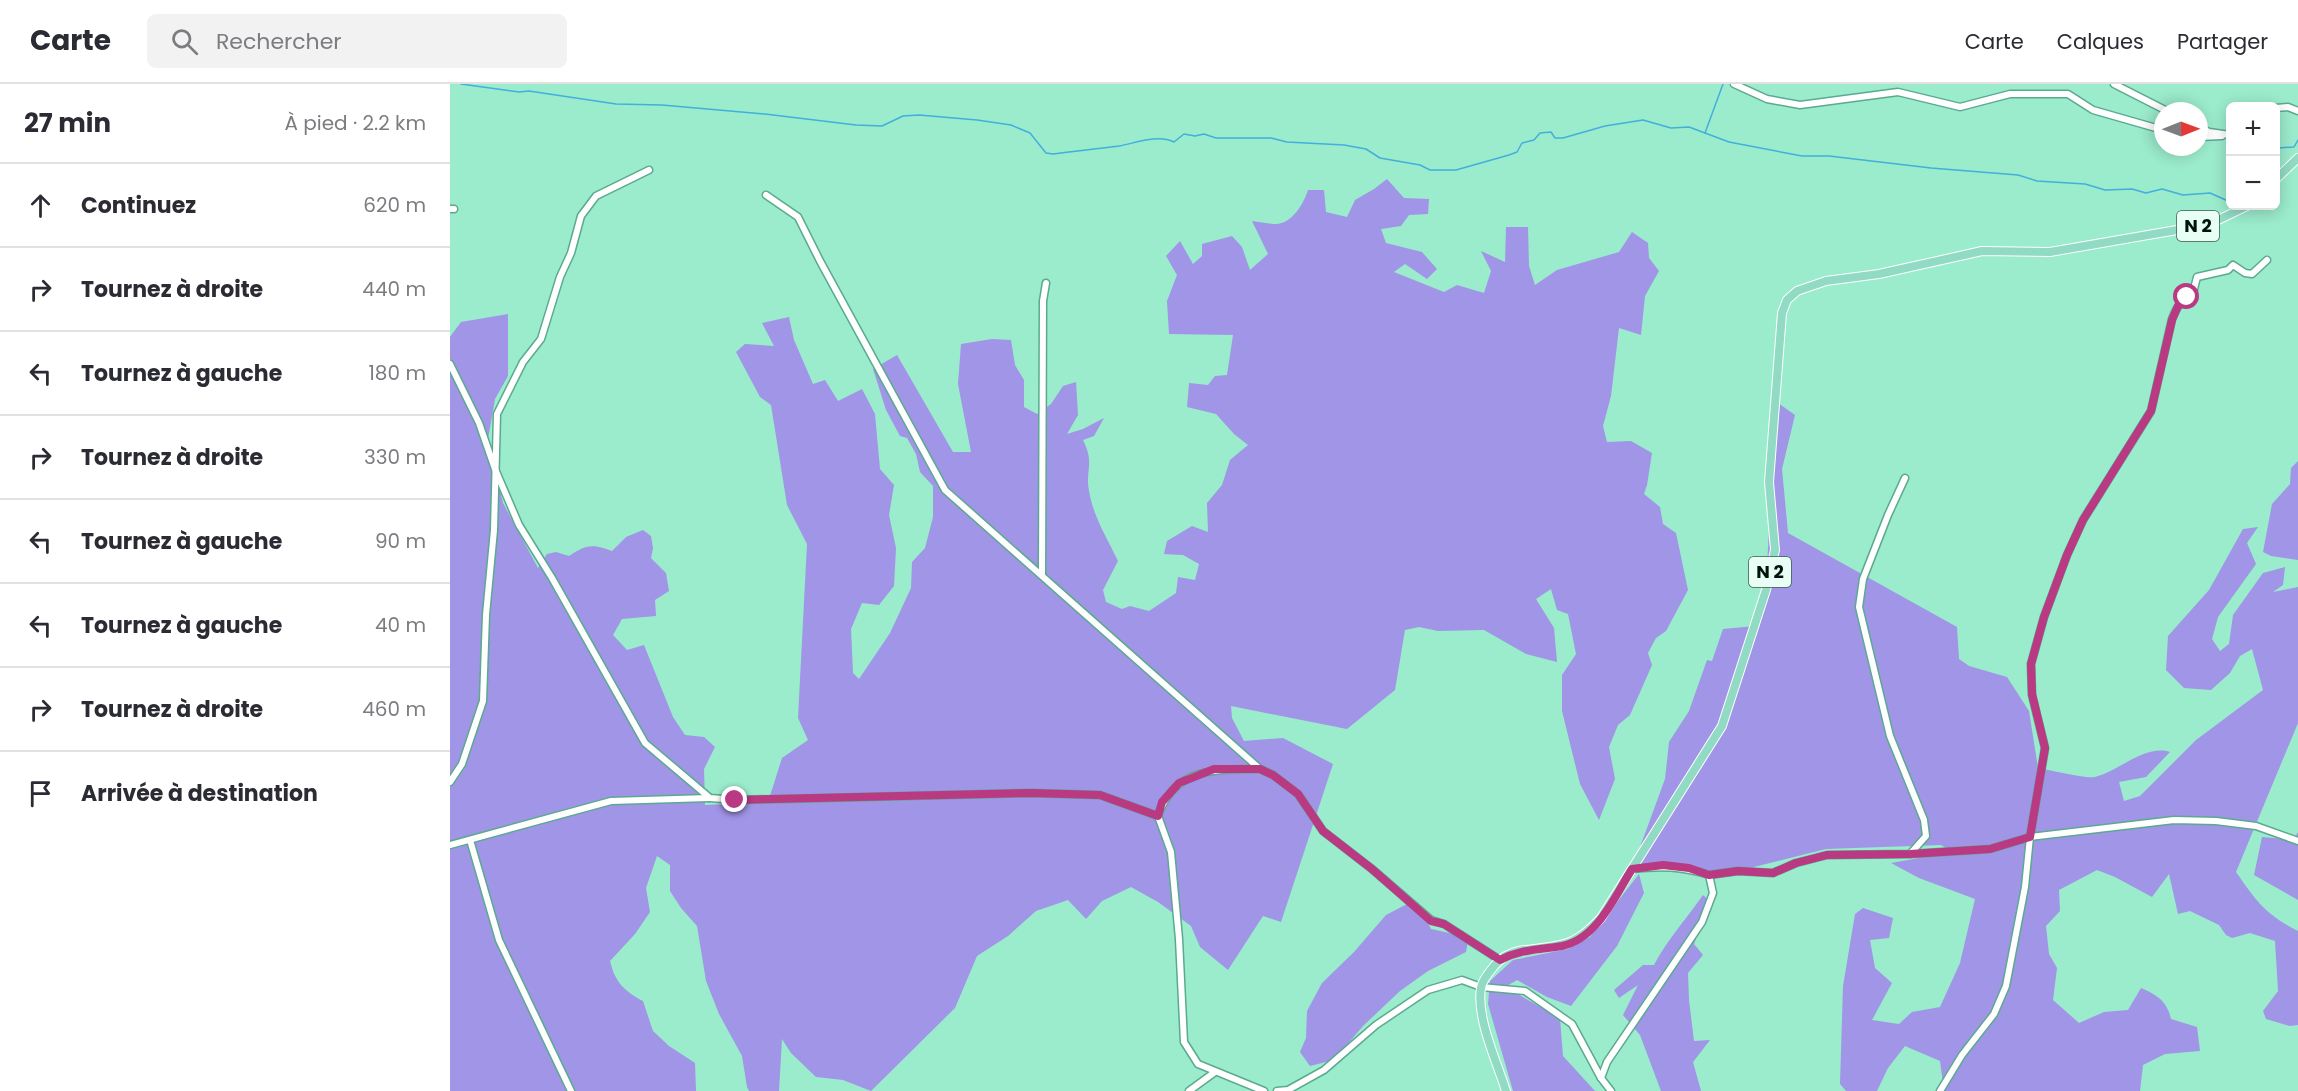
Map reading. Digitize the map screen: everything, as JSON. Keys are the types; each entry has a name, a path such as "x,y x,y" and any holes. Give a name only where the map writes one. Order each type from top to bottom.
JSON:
{"main road":[{"path":"2280,175 2298,158"},
{"name":"N 2","path":"1500,960 1515,952 1565,945 1584,936 1601,918 1722,726 1766,590 1775,550 1770,509 1771,440 1782,313 1787,300 1797,291 1819,283 1879,274 1982,251 2050,252 2200,226 2239,210"},
{"path":"1500,960 1489,972 1481,987 1482,1015 1506,1091"}],"street":[{"path":"1734,84 1767,99 1800,105 1898,92 1960,107 2010,94 2068,94 2093,110 2154,127"},
{"path":"2114,84 2154,104"},
{"path":"2280,108 2288,107 2298,111"},
{"path":"2208,132 2226,134"},
{"path":"2208,136 2226,135"},
{"path":"450,782 462,765 483,701 486,615 494,530 497,414 523,362 541,339 560,277 571,253 581,216 596,196 649,170"},
{"path":"766,195 798,217 945,490 1260,769 1273,775 1298,794 1323,831 1372,869 1431,921 1444,924 1500,960"},
{"path":"1940,1091 1962,1055 1994,1014 2006,986 2025,887 2030,837 2045,748 2032,694 2031,664 2044,617 2067,555 2083,520 2151,411 2172,320 2178,306 2193,293 2197,278 2228,270 2233,265 2244,273 2252,274 2267,260"},
{"path":"1042,575 1043,301 1046,283"},
{"path":"450,364 479,423 495,469 519,525 552,578 645,743 710,798"},
{"path":"1905,478 1863,579 1860,607 1890,736 1924,820 1926,836 1910,854"},
{"path":"1260,769 1214,769 1179,783 1162,802 1158,816 1171,852 1179,939 1184,1042 1198,1064 1264,1091"},
{"path":"450,845 611,801 1031,793 1100,795 1158,816"},
{"path":"1632,869 1663,865 1689,868 1709,875 1738,871 1773,873 1796,863 1827,855 1910,854 1990,849 2030,837 2174,820 2216,821 2256,826 2298,841"},
{"path":"470,840 498,940 571,1091"},
{"path":"1601,1078 1607,1062 1702,922 1713,893 1709,875"},
{"path":"1277,1091 1288,1090 1324,1070 1376,1026 1428,990 1462,980 1481,987 1525,990 1572,1023 1601,1078 1611,1091"},
{"path":"1189,1091 1215,1072"}],"shaded area":[{"path":"1387,179 1404,198 1429,199 1428,214 1409,215 1401,226 1381,229 1386,243 1422,252 1437,269 1427,279 1405,264 1394,272 1444,292 1457,285 1484,293 1491,271 1481,251 1505,262 1506,227 1528,227 1529,266 1535,285 1557,270 1619,252 1632,232 1648,243 1649,258 1659,271 1645,296 1641,335 1619,328 1611,396 1603,426 1607,442 1631,441 1652,453 1644,494 1660,507 1663,524 1676,533 1688,590 1666,631 1656,638 1648,653 1652,665 1630,715 1618,725 1609,747 1615,779 1599,820 1580,784 1562,711 1562,675 1576,654 1568,614 1557,610 1551,589 1536,599 1554,628 1557,662 1526,654 1484,630 1438,631 1419,627 1405,630 1395,690 1347,729 1231,706 1232,718 1244,741 1283,738 1333,764 1281,922 1263,916 1228,970 1200,947 1191,926 1158,902 1131,887 1102,901 1086,919 1068,900 1036,911 1008,936 977,956 955,1008 871,1091 843,1080 816,1077 791,1053 782,1039 779,1091 749,1091 742,1056 719,1014 706,981 697,926 670,891 670,865 657,856 646,888 650,912 635,934 610,961 621,985 643,1001 653,1031 669,1046 695,1063 696,1091 450,1091 450,337 461,322 508,314 508,376 495,399 488,439 503,503 538,568 547,554 556,552 569,556 590,546 612,551 626,537 643,530 651,536 653,548 651,558 666,573 669,591 655,600 656,616 622,619 613,635 627,650 644,645 673,717 685,735 704,737 715,747 704,769 705,805 768,802 782,758 808,740 798,718 807,544 787,505 771,405 760,397 736,352 745,344 774,346 762,323 789,317 794,340 813,384 825,380 838,401 862,389 875,414 880,469 894,485 889,515 896,548 894,586 879,605 862,603 851,629 853,673 859,679 890,633 911,588 912,562 925,548 933,517 933,486 920,472 916,454 907,438 900,436 886,410 873,369 897,355 953,452 971,452 958,384 961,344 992,339 1011,340 1015,365 1024,380 1024,407 1037,414 1051,404 1063,386 1076,382 1078,415 1067,434 1104,418 1094,436 1083,440 1089,461 1088,483 1091,500 1118,561 1103,590 1106,602 1122,609 1130,606 1149,611 1176,593 1178,577 1195,580 1199,564 1183,555 1164,554 1167,541 1192,526 1208,532 1207,503 1222,485 1230,460 1248,445 1234,434 1216,414 1187,407 1189,383 1208,385 1215,376 1227,375 1233,335 1169,334 1167,301 1177,275 1166,256 1180,241 1193,264 1202,256 1202,244 1232,236 1242,247 1250,270 1268,254 1252,221 1276,224 1287,221 1304,201 1308,190 1324,190 1326,212 1347,217 1355,200"},
{"path":"1775,401 1795,415 1782,469 1788,533 1957,627 1959,659 1969,666 2007,677 2029,711 2038,768 2076,776 2095,777 2151,752 2170,752 2146,777 2119,782 2124,801 2140,796 2196,740 2263,690 2252,649 2240,656 2230,673 2211,690 2184,688 2166,670 2168,636 2209,590 2243,529 2258,527 2247,543 2256,564 2218,617 2212,639 2220,651 2229,644 2233,615 2263,573 2285,567 2283,585 2273,592 2298,587 2298,723 2236,872 2269,913 2298,931 2298,1025 2290,1026 2266,1019 2263,1011 2278,991 2275,941 2250,933 2232,938 2226,935 2219,925 2190,911 2178,914 2169,874 2152,897 2097,870 2059,890 2060,911 2046,926 2049,954 2057,968 2053,1000 2079,1023 2104,1012 2128,1010 2141,988 2160,999 2171,1019 2197,1027 2200,1051 2165,1054 2143,1065 2140,1091 1944,1091 1940,1061 1905,1046 1888,1068 1877,1091 1846,1091 1840,1084 1843,986 1855,914 1863,908 1893,918 1889,938 1870,940 1875,968 1892,983 1872,1020 1899,1024 1912,1012 1940,1007 1960,963 1975,899 1919,878 1891,863 1953,852 1941,845 1826,849 1738,871 1709,875 1663,865 1632,869 1665,779 1669,742 1689,711 1707,660 1712,661 1723,629 1755,626 1766,590"},
{"path":"2298,461 2298,560 2271,556 2263,552 2272,504 2290,484 2291,468"},
{"path":"2297,833 2298,900 2254,875 2262,837 2295,840"},
{"path":"1639,874 1644,893 1617,946 1571,1006 1547,997 1517,980 1505,987 1560,1018 1563,1056 1595,1091 1513,1091 1488,1004 1490,981 1513,960 1568,949 1590,937"},
{"path":"1703,895 1710,901 1694,944 1703,955 1688,973 1694,1041 1710,1040 1693,1062 1701,1091 1661,1091 1640,1035 1623,1015 1638,985 1619,998 1614,990 1643,965 1654,965"},
{"path":"1409,903 1426,919 1431,929 1454,934 1468,941 1466,952 1428,971 1400,991 1363,1026 1334,1060 1310,1066 1300,1052 1306,1038 1307,1011 1322,983 1354,952 1386,915"}],"waterway":[{"path":"461,84 616,104 662,105 765,114 856,125 882,126 903,116 919,115 977,120 1011,125 1030,133 1046,153 1053,154 1154,139 1174,142 1184,134 1195,136 1204,134 1216,138 1271,138 1287,142 1344,145 1366,149 1380,158 1420,165 1430,170 1456,170 1509,155 1517,152 1522,143 1534,140 1540,133 1551,132 1555,138 1563,138 1605,126 1643,120 1671,128 1689,127 1729,142 1802,156 1829,156 2018,175 2037,181 2085,184 2105,190 2132,189 2146,193 2162,189 2183,195 2210,193 2226,200"},
{"path":"1705,133 1723,84"},
{"path":"2280,148 2294,147 2298,140"}],"route":[{"path":"735,800 1031,793 1100,795 1158,816 1162,802 1179,783 1214,769 1260,769 1273,775 1298,794 1323,831 1372,869 1431,921 1444,924 1500,960 1515,952 1565,945 1584,936 1601,918 1632,869 1663,865 1689,868 1709,875 1738,871 1773,873 1796,863 1827,855 1910,854 1990,849 2030,837 2045,748 2032,694 2031,664 2044,617 2083,520 2151,411 2172,320 2178,306 2187,297"}]}
